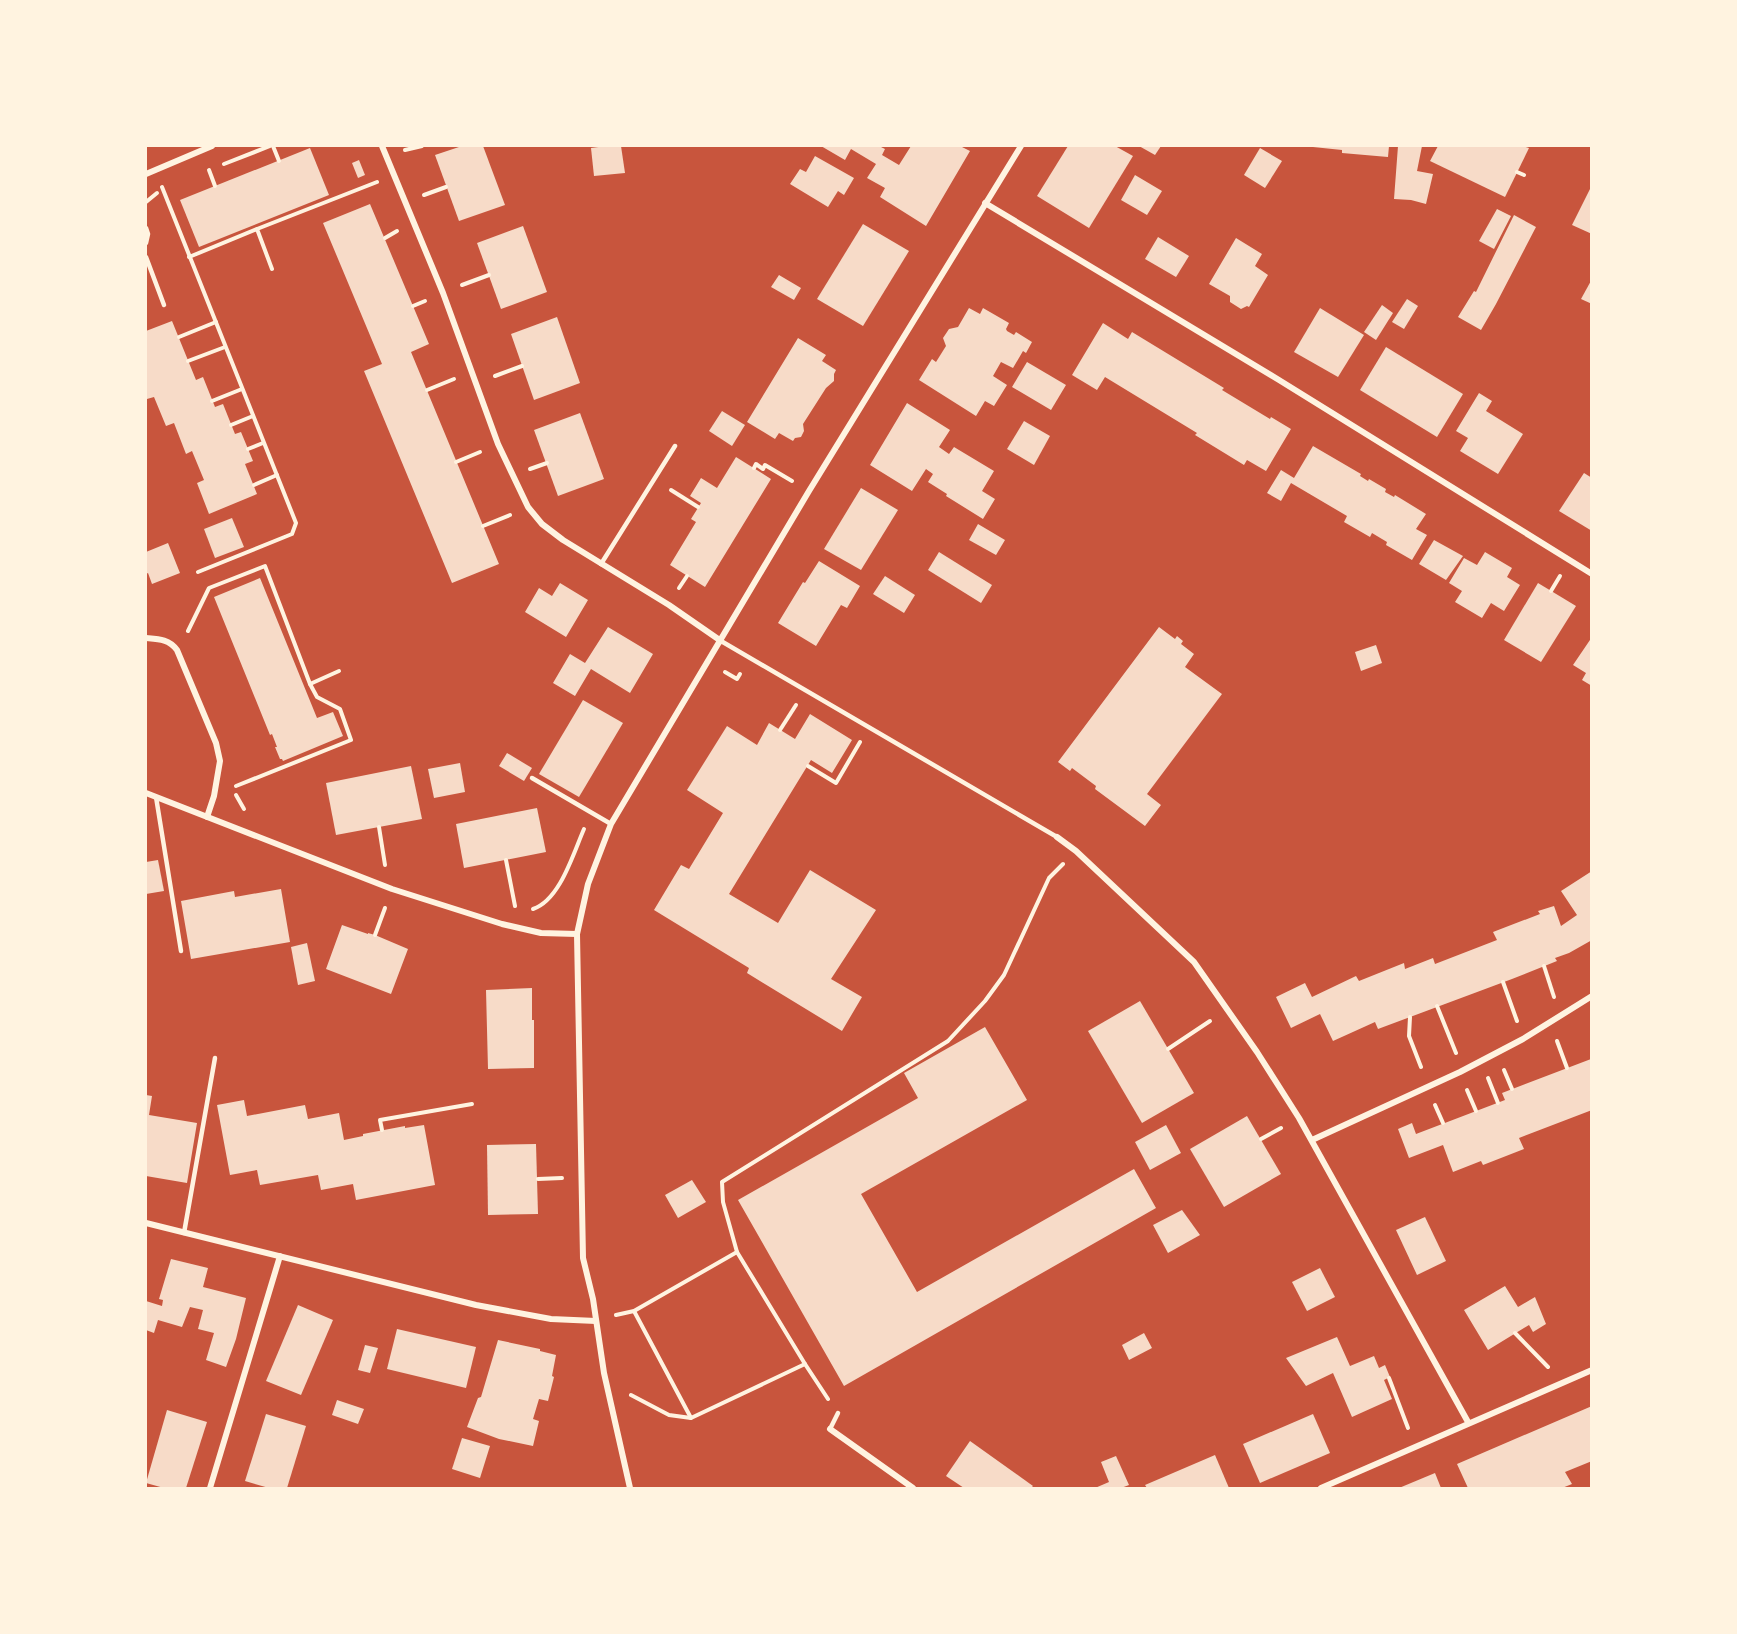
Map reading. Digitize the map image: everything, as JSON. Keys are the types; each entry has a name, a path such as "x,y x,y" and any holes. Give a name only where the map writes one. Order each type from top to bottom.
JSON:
{"street":[{"path":"146,174 212,146"},
{"path":"382,146 443,292 503,454 528,507 542,524 721,641"},
{"path":"630,1488 604,1373 583,1258 577,934 588,884 611,824 809,491 1021,146"},
{"path":"985,203 1280,380 1592,574"},
{"path":"146,638 172,643 177,650 216,743 220,761 214,796 207,818"},
{"path":"146,793 392,890 502,924 541,933 577,934"},
{"path":"1057,837 1076,851 1194,962 1228,1009 1312,1140 1468,1422"},
{"path":"1312,1140 1463,1070 1523,1039 1592,996"},
{"path":"146,1223 476,1305 551,1319 596,1321"},
{"path":"210,1488 280,1256"},
{"path":"1321,1488 1468,1422 1592,1370"},
{"path":"830,1429 913,1488"}],"lane":[{"path":"146,228 148,234 146,243"},
{"path":"146,257 164,305"},
{"path":"602,564 675,446"},
{"path":"721,641 1057,837"},
{"path":"532,778 611,824"},
{"path":"156,797 181,951"},
{"path":"184,1233 215,1058"},
{"path":"830,1429 838,1413"}],"path":[{"path":"273,146 279,161"},
{"path":"156,170 296,523 292,534 198,572"},
{"path":"209,170 215,186"},
{"path":"1517,172 1524,175"},
{"path":"189,256 378,182"},
{"path":"419,197 446,187"},
{"path":"257,230 272,269"},
{"path":"385,238 397,231"},
{"path":"443,292 489,275"},
{"path":"413,306 425,301"},
{"path":"179,337 216,322"},
{"path":"188,361 225,346"},
{"path":"476,382 522,366"},
{"path":"427,390 455,379"},
{"path":"212,400 242,389"},
{"path":"231,425 253,416"},
{"path":"248,449 263,443"},
{"path":"754,468 756,464 763,469 765,465 809,491"},
{"path":"254,485 277,475"},
{"path":"654,479 698,507"},
{"path":"483,526 528,507"},
{"path":"188,631 209,588 265,566 310,684 317,697 340,709 351,740 232,788"},
{"path":"682,583 687,576"},
{"path":"1551,591 1558,579"},
{"path":"268,599 276,596"},
{"path":"297,671 304,667"},
{"path":"310,684 339,671"},
{"path":"780,730 792,711"},
{"path":"808,766 836,783 870,727"},
{"path":"338,739 340,744"},
{"path":"526,910 542,905 555,892 592,813"},
{"path":"379,827 386,869"},
{"path":"838,1413 805,1364 737,1252 723,1202 722,1182 948,1041 985,1001 1004,975 1049,878 1076,851"},
{"path":"506,860 515,908"},
{"path":"375,935 392,890"},
{"path":"1544,966 1560,1016"},
{"path":"1503,982 1523,1039"},
{"path":"1437,1006 1463,1070"},
{"path":"1168,1049 1228,1009"},
{"path":"1410,1017 1408,1036 1429,1086"},
{"path":"1550,1023 1567,1068"},
{"path":"382,1130 380,1120 472,1104"},
{"path":"596,1321 634,1311 737,1252"},
{"path":"634,1311 691,1418"},
{"path":"1515,1333 1563,1382"},
{"path":"604,1373 633,1397 669,1415 691,1418 805,1364"},
{"path":"1389,1378 1415,1446"}],"building":[{"path":"462,146 483,146 505,205 459,221 435,155"},
{"path":"621,146 625,173 594,176 591,148"},
{"path":"821,146 879,146 885,149 882,155 899,165 911,146 960,146 970,151 926,226 880,197 885,188 867,178 876,164 851,149 845,160"},
{"path":"1068,146 1115,146 1133,156 1089,228 1037,196"},
{"path":"1139,146 1161,146 1155,155"},
{"path":"1313,146 1389,146 1388,157 1342,153 1342,150"},
{"path":"1398,146 1422,146 1417,171 1433,174 1426,204 1394,199"},
{"path":"1438,146 1522,146 1529,148 1505,197 1430,161"},
{"path":"310,148 329,195 199,247 180,200"},
{"path":"1260,148 1282,161 1265,188 1244,175"},
{"path":"815,156 854,178 844,195 838,191 828,207 790,184 800,169 806,172"},
{"path":"359,160 365,175 358,178 352,163"},
{"path":"1135,175 1162,191 1147,215 1121,200"},
{"path":"1592,185 1592,234 1572,225"},
{"path":"370,204 429,344 411,352 499,564 452,583 364,371 382,364 323,223"},
{"path":"1497,209 1511,216 1494,249 1479,241"},
{"path":"1514,215 1536,227 1481,330 1458,317 1474,291 1476,292"},
{"path":"863,224 909,251 863,326 817,299"},
{"path":"523,226 547,292 501,309 477,243"},
{"path":"1158,237 1189,256 1176,277 1145,259"},
{"path":"1236,238 1262,254 1255,266 1268,275 1249,307 1241,309 1230,302 1230,296 1209,284"},
{"path":"779,275 801,288 794,300 771,287"},
{"path":"1592,279 1592,304 1581,299"},
{"path":"1407,299 1418,306 1404,329 1392,322"},
{"path":"1382,305 1393,313 1376,340 1364,332"},
{"path":"969,308 980,314 983,308 1009,323 1007,331 1014,335 1016,332 1032,342 1026,353 1023,351 1013,368 1001,362 993,376 1007,385 994,406 985,401 976,416 919,380 932,359 936,362 946,346 943,338 949,329 958,327"},
{"path":"1320,308 1364,335 1338,377 1294,352"},
{"path":"557,317 580,383 534,400 511,334"},
{"path":"172,321 196,380 203,377 215,407 223,404 235,434 241,432 253,461 245,464 257,494 209,514 197,483 204,480 192,451 186,454 174,423 166,426 154,397 147,399 146,395 146,331"},
{"path":"1103,323 1128,339 1132,332 1224,388 1222,390 1291,429 1266,471 1247,460 1244,465 1195,435 1197,433 1105,377 1097,390 1072,375"},
{"path":"798,338 826,355 822,361 836,370 834,381 826,388 803,424 804,431 801,437 793,441 779,433 775,439 747,422"},
{"path":"1386,347 1463,394 1437,437 1360,390"},
{"path":"1027,362 1066,385 1051,410 1012,387"},
{"path":"1479,393 1492,401 1486,411 1523,434 1498,474 1460,451 1468,438 1456,431"},
{"path":"907,403 950,430 939,447 949,454 954,447 994,471 982,491 995,499 983,519 928,482 933,474 926,469 912,491 870,465"},
{"path":"722,411 745,425 732,446 709,431"},
{"path":"580,413 604,479 558,496 534,430"},
{"path":"1024,421 1050,436 1034,465 1007,449"},
{"path":"1313,446 1361,474 1360,476 1368,481 1369,479 1386,489 1385,492 1394,497 1395,495 1426,514 1416,529 1427,535 1412,560 1386,545 1387,542 1372,533 1370,537 1344,522 1347,516 1291,483 1281,501 1267,493 1281,470 1294,478"},
{"path":"736,457 771,479 705,587 670,565 696,522 691,519 701,503 690,496 701,478 717,488"},
{"path":"1584,473 1592,478 1592,531 1559,511"},
{"path":"861,488 898,510 861,570 824,549"},
{"path":"232,518 244,547 215,558 204,529"},
{"path":"978,524 1005,540 996,555 969,540"},
{"path":"1434,540 1463,556 1446,580 1419,564"},
{"path":"168,543 180,573 152,584 148,573 146,574 146,552"},
{"path":"939,552 992,585 981,603 928,570"},
{"path":"1485,552 1512,568 1507,577 1520,585 1504,611 1491,603 1482,618 1455,602 1462,591 1449,583 1464,558 1477,565"},
{"path":"819,561 860,586 847,608 841,605 816,646 778,623"},
{"path":"885,576 915,595 904,613 873,594"},
{"path":"260,578 317,718 333,712 343,736 283,761 280,759 272,734 270,735 214,597"},
{"path":"560,583 588,600 566,637 525,612 539,588 552,596"},
{"path":"1538,583 1576,606 1541,662 1504,640"},
{"path":"608,627 653,654 630,693 591,669 575,696 553,683 570,654 585,663"},
{"path":"1159,627 1175,639 1177,636 1183,641 1181,644 1194,654 1185,667 1222,694 1147,794 1161,805 1145,826 1095,789 1096,786 1072,768 1070,771 1058,762"},
{"path":"1592,637 1592,686 1582,680 1586,673 1573,665"},
{"path":"1376,645 1382,663 1361,671 1355,652"},
{"path":"583,700 623,723 579,797 539,774"},
{"path":"810,714 852,740 832,773 811,760 729,894 778,923 810,870 876,910 831,979 862,997 842,1031 747,973 749,968 654,910 681,865 689,869 723,813 687,790 727,726 757,745 769,723 795,739"},
{"path":"507,753 532,768 524,781 499,766"},
{"path":"460,763 465,792 434,798 428,769"},
{"path":"411,766 422,819 336,835 326,783"},
{"path":"537,808 546,852 464,868 456,824"},
{"path":"158,860 164,891 146,894 146,862"},
{"path":"1592,871 1592,933 1590,934 1592,940 1555,958 1557,961 1512,979 1378,1029 1375,1022 1333,1041 1320,1014 1291,1028 1276,997 1305,983 1312,997 1356,976 1359,981 1404,963 1405,969 1433,958 1435,964 1497,940 1493,932 1540,914 1538,911 1554,906 1561,926 1577,915 1561,891"},
{"path":"281,889 290,942 191,959 181,901 234,891 235,897"},
{"path":"342,925 375,935 408,949 391,994 326,969"},
{"path":"307,943 315,981 298,985 291,947"},
{"path":"532,988 534,1068 488,1069 486,990"},
{"path":"1140,1001 1194,1093 1142,1123 1088,1031"},
{"path":"985,1027 1027,1100 861,1194 917,1292 1134,1169 1156,1208 844,1386 738,1200 918,1098 904,1073"},
{"path":"1591,1059 1592,1110 1519,1138 1524,1149 1483,1165 1481,1161 1453,1172 1443,1145 1409,1158 1398,1129 1412,1123 1416,1134 1505,1100 1502,1093"},
{"path":"146,1095 152,1096 149,1115 197,1123 187,1183 146,1176"},
{"path":"244,1100 247,1116 305,1105 308,1119 339,1113 344,1140 405,1126 405,1128 424,1125 435,1185 356,1200 353,1184 321,1190 318,1175 260,1185 257,1170 230,1175 217,1105"},
{"path":"1247,1116 1281,1174 1224,1207 1190,1149"},
{"path":"1166,1125 1181,1153 1150,1170 1135,1142"},
{"path":"536,1144 538,1214 488,1215 487,1145"},
{"path":"692,1180 706,1202 678,1218 665,1195"},
{"path":"1182,1210 1200,1235 1168,1253 1153,1225"},
{"path":"1425,1217 1446,1261 1417,1275 1396,1230"},
{"path":"171,1259 208,1268 203,1287 246,1298 236,1339 226,1367 206,1360 214,1333 198,1329 203,1310 190,1307 182,1327 158,1320 154,1333 146,1330 146,1301 162,1306 163,1300 159,1299"},
{"path":"1320,1268 1335,1297 1307,1311 1292,1282"},
{"path":"1505,1286 1518,1307 1535,1297 1546,1324 1533,1332 1529,1325 1488,1350 1464,1310"},
{"path":"298,1305 333,1320 301,1395 266,1381"},
{"path":"397,1329 476,1347 466,1388 387,1369"},
{"path":"1144,1333 1152,1348 1129,1360 1122,1345"},
{"path":"1337,1337 1350,1366 1374,1356 1379,1368 1385,1365 1390,1377 1384,1380 1392,1399 1352,1417 1333,1373 1306,1386 1286,1358"},
{"path":"498,1340 540,1349 540,1351 556,1355 548,1401 539,1399 533,1419 539,1421 533,1446 499,1439 467,1427 478,1398 481,1397"},
{"path":"365,1345 378,1348 370,1373 358,1370"},
{"path":"337,1400 364,1409 358,1424 332,1415"},
{"path":"1592,1406 1592,1461 1565,1472 1572,1484 1562,1488 1468,1488 1457,1464"},
{"path":"167,1410 207,1422 186,1488 164,1488 146,1483"},
{"path":"266,1414 306,1426 287,1488 269,1488 245,1481"},
{"path":"1313,1414 1330,1453 1260,1483 1243,1444"},
{"path":"462,1438 490,1446 480,1478 452,1469"},
{"path":"970,1441 1033,1486 1031,1488 964,1488 946,1476"},
{"path":"1215,1455 1229,1488 1147,1488 1145,1485"},
{"path":"1116,1456 1129,1485 1121,1488 1095,1488 1109,1482 1101,1462"},
{"path":"1435,1473 1441,1488 1399,1488"}]}
